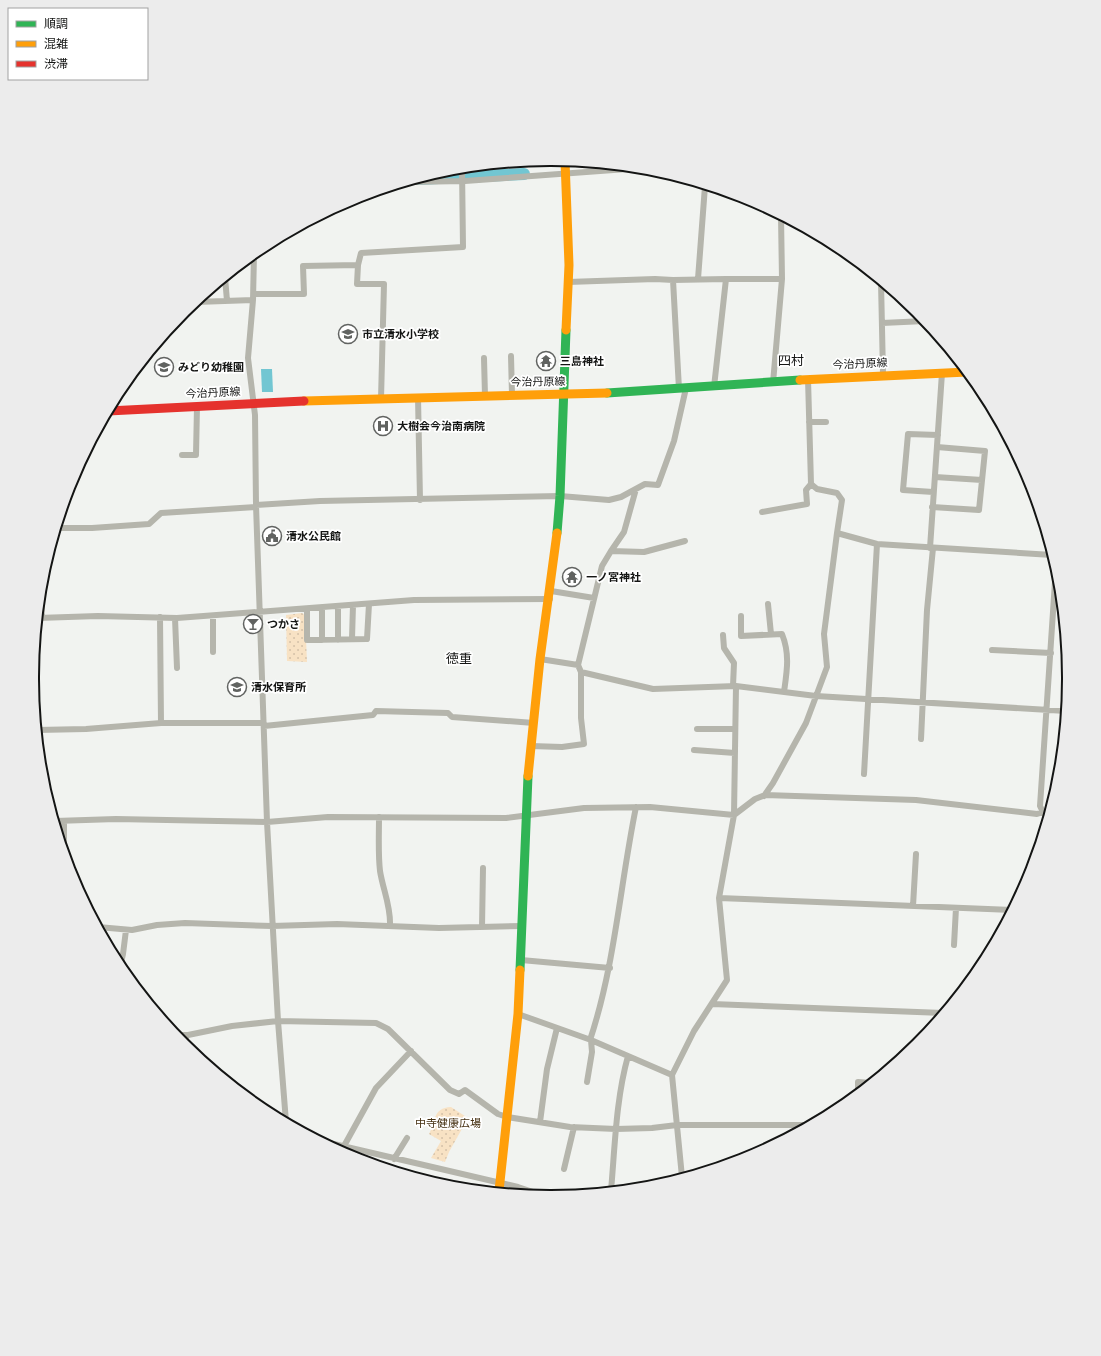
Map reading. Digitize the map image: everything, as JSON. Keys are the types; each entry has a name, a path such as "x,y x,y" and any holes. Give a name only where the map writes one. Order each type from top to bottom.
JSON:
{"street":[{"path":"499,1186 518,1014 525,815 531,746 540,659 551,595 560,496 568,282 564,167"},
{"path":"428,182 463,181 605,170"},
{"path":"381,399 384,284 357,284 358,265 361,253 463,247 462,174"},
{"path":"698,279 705,191"},
{"path":"773,383 782,279 781,221"},
{"path":"254,262 253,297 248,358 255,415 256,506 267,822 272,926 285,1115"},
{"path":"204,301 304,294 303,266 358,265"},
{"path":"568,282 655,279 782,279"},
{"path":"714,387 726,279"},
{"path":"61,530 149,524 161,513 320,501 560,496 609,500 621,497 644,484 658,485 674,441 682,389 674,280"},
{"path":"226,283 227,300"},
{"path":"883,289 883,374"},
{"path":"882,323 917,321"},
{"path":"511,356 512,395"},
{"path":"484,358 484,396"},
{"name":"今治丹原線","path":"115,411 253,403 682,389 883,374 960,372"},
{"path":"921,739 927,610 932,548 932,507 942,373"},
{"path":"762,512 807,504 806,490 811,484 808,379"},
{"path":"418,397 420,500"},
{"path":"182,455 196,455 197,406"},
{"path":"809,422 826,422"},
{"path":"934,492 903,490 908,434 938,435"},
{"path":"932,507 980,510 984,450 937,447"},
{"path":"935,477 982,480"},
{"path":"764,796 774,783 806,723 827,667 824,634 842,500 837,493 817,489 811,484"},
{"path":"531,746 562,747 584,744 580,705 581,672 578,664 602,566 610,551 624,532 637,488"},
{"path":"837,533 877,544 1047,554"},
{"path":"610,551 644,552 685,541"},
{"path":"864,774 877,544"},
{"path":"1044,813 1040,806 1048,710 1055,592"},
{"path":"42,618 98,616 175,618 260,613 414,600 551,595 594,598"},
{"path":"307,609 307,640 367,639 368,604"},
{"path":"768,604 771,634"},
{"path":"352,639 353,605"},
{"path":"338,606 338,640"},
{"path":"322,608 322,640"},
{"path":"213,616 213,652"},
{"path":"741,616 741,636 782,634 787,646 788,659 784,692"},
{"path":"160,617 161,723"},
{"path":"175,618 176,668"},
{"path":"682,1172 672,1075 694,1031 727,980 720,898 734,815 736,729 734,663 724,648 723,635"},
{"path":"992,650 1051,653"},
{"path":"540,659 578,664"},
{"path":"581,672 653,689 735,686 816,696 1061,711"},
{"path":"42,730 86,729 161,723 264,724 373,715 376,711 448,713 452,717 534,723"},
{"path":"697,729 736,729"},
{"path":"694,750 735,753"},
{"path":"59,821 116,819 267,822 328,817 506,818 584,808 636,807 734,815 755,799 764,796 916,800 1044,814"},
{"path":"587,1082 591,1061 590,1040 601,1006 610,968 628,844 636,807"},
{"path":"379,818 380,869 383,888 390,906 390,926"},
{"path":"64,821 64,836"},
{"path":"913,906 916,854"},
{"path":"482,927 483,868"},
{"path":"720,898 1006,910"},
{"path":"954,945 956,908"},
{"path":"105,928 126,930 185,923 272,926 336,924 439,928 522,926"},
{"path":"123,958 126,930"},
{"path":"521,960 610,968"},
{"path":"712,1004 936,1014"},
{"path":"518,1014 590,1040 672,1075"},
{"path":"186,1035 232,1026 278,1021 376,1023 388,1029 450,1090 459,1094 465,1090 498,1114 507,1117 574,1127 616,1129 652,1128 677,1125 799,1125"},
{"path":"540,1122 547,1070 557,1028"},
{"path":"411,1051 376,1088 344,1146 495,1186"},
{"path":"611,1186 622,1077 628,1056"},
{"path":"858,1087 858,1082 864,1082"},
{"path":"564,1169 574,1127"},
{"path":"394,1159 407,1138"},
{"path":"506,1187 522,1188"}],"green space":[{"path":"302,613 305,615 307,662 287,661 286,615"},
{"name":"中寺健康広場","path":"451,1107 468,1118 445,1162 431,1158 441,1141 429,1134 438,1113 445,1108"}],"water":[{"path":"261,369 272,369 273,392 262,392"}],"waterway":[{"path":"444,178 524,174"}],"traffic: fast":[{"path":"557,533 560,496 566,330"},
{"path":"607,393 800,380"},
{"path":"520,970 528,776"}],"traffic: slow":[{"path":"565,167 569,265 566,330"},
{"path":"800,380 960,372"},
{"path":"304,401 607,393"},
{"path":"528,776 540,659 557,533"},
{"path":"499,1186 518,1014 520,970"}],"traffic: jam":[{"path":"115,411 304,401"}],"place":[{"name":"市立清水小学校","path":"348,334"},
{"name":"三島神社","path":"546,361"},
{"name":"みどり幼稚園","path":"164,367"},
{"name":"大樹会今治南病院","path":"383,426"},
{"name":"清水公民館","path":"272,536"},
{"name":"一ノ宮神社","path":"572,577"},
{"name":"つかさ","path":"253,624"},
{"name":"清水保育所","path":"237,687"}],"district":[{"name":"四村","path":"791,360"},
{"name":"徳重","path":"459,658"}]}
